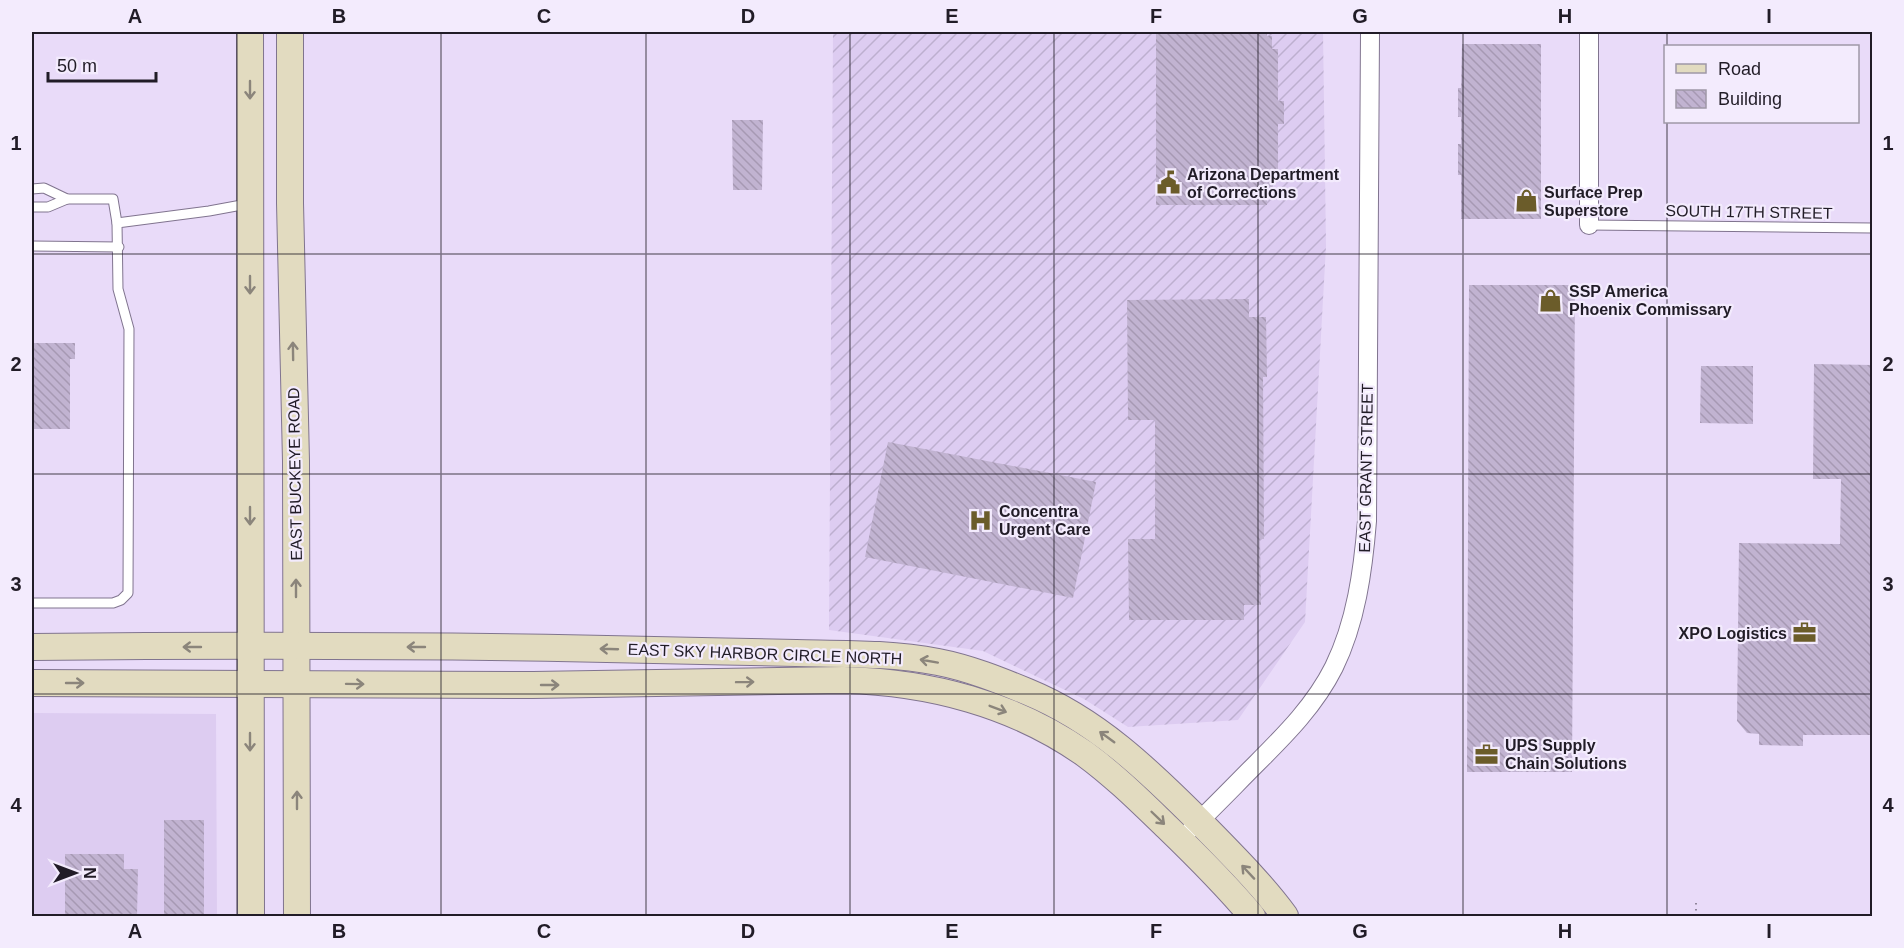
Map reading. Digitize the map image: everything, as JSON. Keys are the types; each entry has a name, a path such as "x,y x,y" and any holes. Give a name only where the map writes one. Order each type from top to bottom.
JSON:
{"street":[{"path":"250,32 251,916"},
{"name":"EAST BUCKEYE ROAD","path":"290,32 290,203 296,461 297,916"},
{"name":"EAST GRANT STREET","path":"1180,840 1297,722 1320,691 1334,667 1348,630 1360,587 1367,521 1370,32"},
{"path":"1589,32 1589,225"},
{"path":"250,203 290,203"},
{"name":"EAST SKY HARBOR CIRCLE NORTH","path":"32,647 475,646 853,654 913,658 942,663 1017,687 1083,721 1134,758 1258,882 1285,916"},
{"name":"EAST SKY HARBOR CIRCLE NORTH","path":"32,683 522,685 844,680 922,686 1020,717 1084,754 1112,776 1180,840 1252,916"}],"lane":[{"path":"32,189 44,188 67,199"},
{"path":"32,207 48,207 67,199 113,199 119,247 118,289 129,329 128,593 121,600 113,603 32,603"},
{"path":"117,223 209,211 250,203"},
{"name":"SOUTH 17TH STREET","path":"1589,225 1872,228"},
{"path":"32,246 119,247"}],"path":[{"path":"1696,903 1696,916"}],"shaded area":[{"path":"833,32 1323,32 1326,246 1305,622 1238,720 1128,727 1084,699 983,651 829,630"},
{"path":"32,713 216,714 217,916 32,916"}],"building":[{"path":"1156,32 1267,32 1267,36 1272,36 1272,49 1278,49 1278,101 1284,101 1284,124 1278,124 1278,177 1273,177 1273,191 1267,191 1267,205 1156,205"},
{"path":"1462,44 1541,44 1541,219 1461,219 1458,144 1461,144 1461,117 1458,117 1458,88 1461,88"},
{"path":"732,120 763,120 762,190 733,190"},
{"path":"1469,285 1575,285 1572,772 1467,772"},
{"path":"1249,299 1249,317 1266,317 1267,377 1263,377 1264,539 1260,539 1261,605 1244,605 1244,620 1129,620 1128,539 1155,539 1155,420 1128,420 1127,300"},
{"path":"32,343 75,343 75,359 70,359 70,429 32,429"},
{"name":"XPO Logistics","path":"1814,364 1872,365 1872,735 1803,735 1803,746 1759,745 1759,734 1747,733 1737,721 1739,543 1840,544 1841,479 1813,479"},
{"path":"1701,366 1753,366 1753,424 1700,423"},
{"name":"Concentra Urgent Care","path":"888,442 1096,482 1073,598 865,557"},
{"path":"164,820 204,820 204,916 164,916"},
{"path":"65,854 124,854 124,869 138,869 137,916 65,916"}],"place":[{"name":"Arizona Department of Corrections","path":"1169,183"},
{"name":"Surface Prep Superstore","path":"1526,201"},
{"name":"SSP America Phoenix Commissary","path":"1551,300"},
{"name":"Concentra Urgent Care","path":"981,520"},
{"name":"XPO Logistics","path":"1805,633"},
{"name":"UPS Supply Chain Solutions","path":"1487,754"}]}
